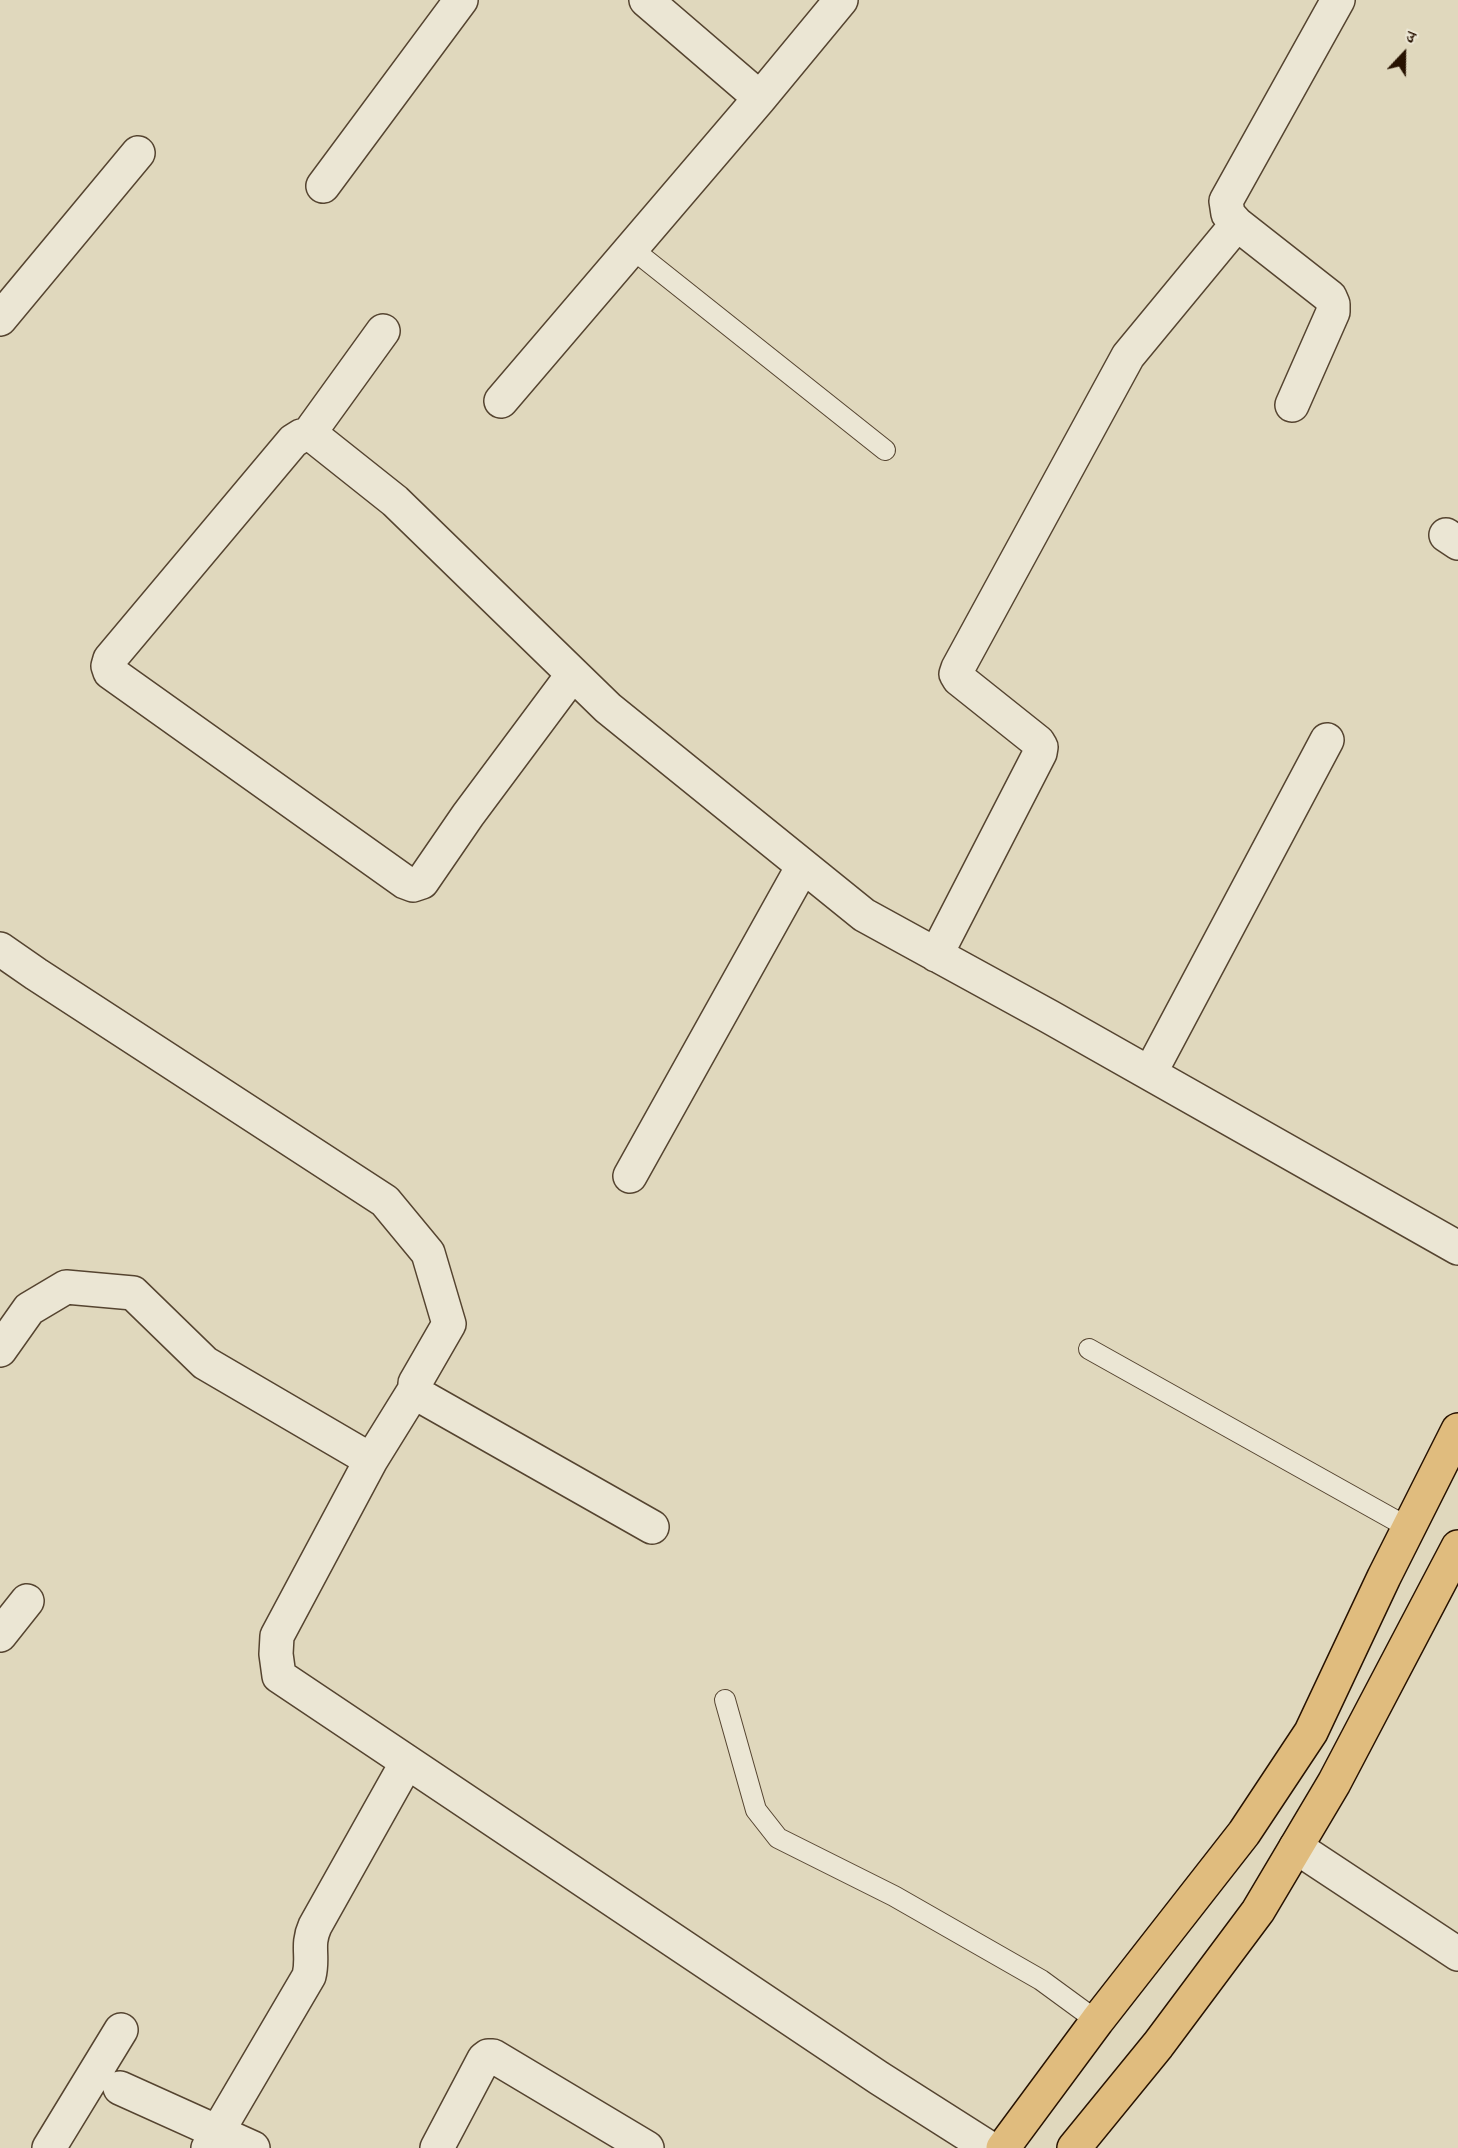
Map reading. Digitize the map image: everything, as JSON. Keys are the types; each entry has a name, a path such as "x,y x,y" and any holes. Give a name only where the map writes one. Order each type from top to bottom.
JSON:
{"main road":[{"path":"1003,2148 1097,2021 1244,1833 1311,1732 1458,1430"},
{"path":"1074,2148 1158,2045 1257,1911 1334,1783 1458,1547"}],"street":[{"path":"323,186 461,0"},
{"path":"646,0 760,98"},
{"path":"501,401 841,0"},
{"path":"1292,405 1333,312 1334,304 1330,297 1237,224 1228,214 1226,201 1338,0"},
{"path":"0,318 138,153"},
{"path":"936,955 1040,753 1041,747 1038,742 959,679 956,674 958,668 1128,356 1237,224"},
{"path":"312,433 313,428 382,331"},
{"path":"312,433 317,440 395,501 608,708 864,915 1458,1248"},
{"path":"312,433 293,441 285,450 110,659 108,666 110,672 405,882 413,885 422,882 468,815 573,674"},
{"path":"1150,1074 1327,740"},
{"path":"630,1176 803,866"},
{"path":"0,949 385,1201 428,1253 449,1324 415,1383 415,1389 371,1460 277,1636 276,1654 279,1676 879,2079 989,2148"},
{"path":"0,1350 29,1309 66,1287 133,1293 205,1363 371,1460"},
{"path":"415,1389 419,1395 652,1527"},
{"path":"0,1635 27,1601"},
{"path":"213,2140 309,1976 312,1962 309,1948 310,1938 315,1926 407,1762"},
{"path":"1296,1847 1458,1954"},
{"path":"49,2148 121,2030"},
{"path":"437,2148 484,2059 493,2056 646,2148"},
{"path":"120,2088 213,2140 253,2148"}],"lane":[{"path":"631,248 885,450"},
{"path":"1089,1349 1409,1528"},
{"path":"725,1700 756,1810 778,1838 894,1896 1041,1980 1097,2021"}]}
